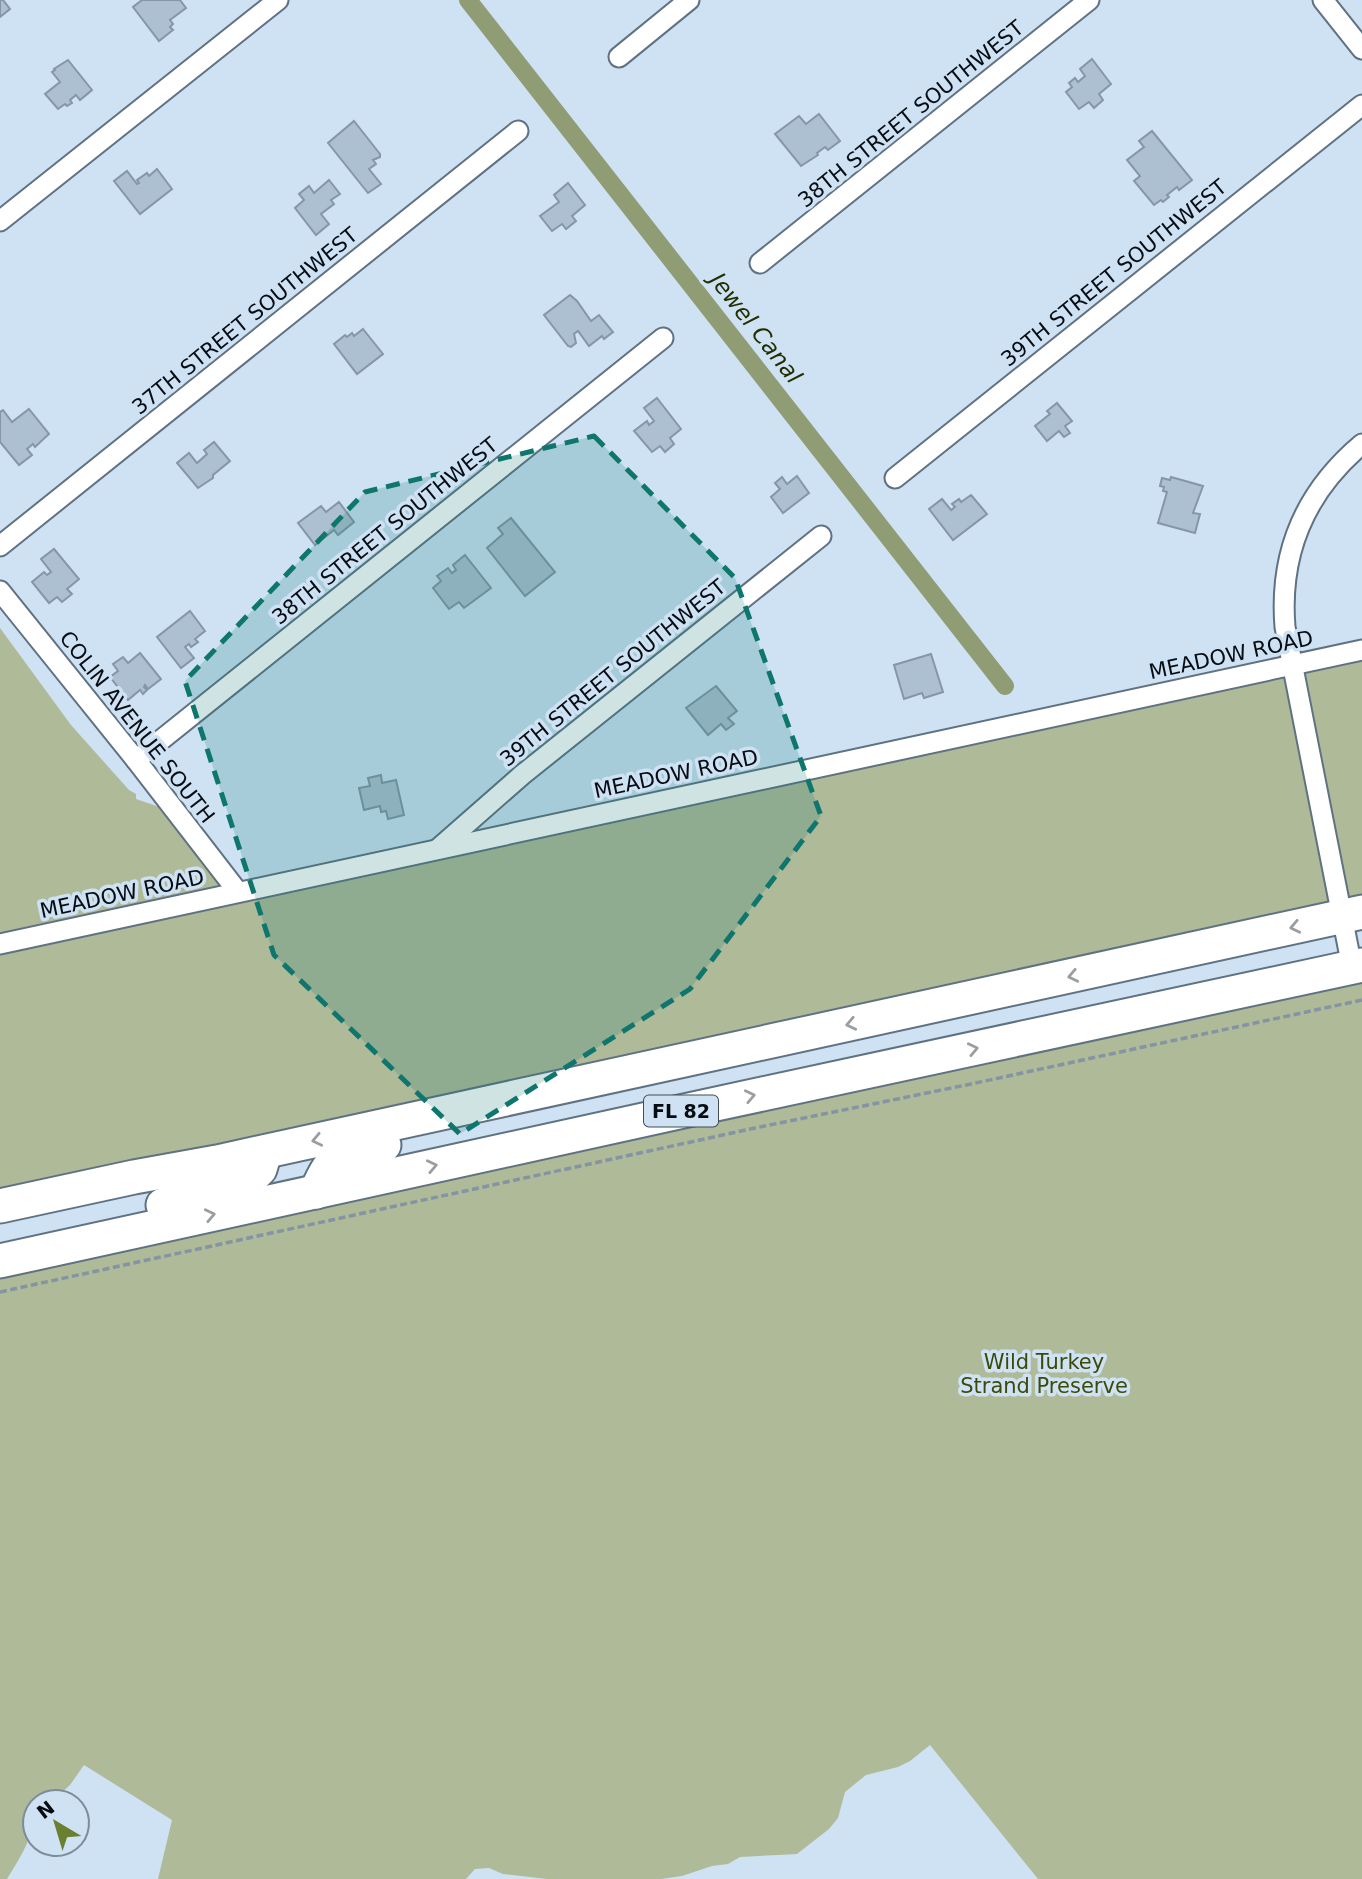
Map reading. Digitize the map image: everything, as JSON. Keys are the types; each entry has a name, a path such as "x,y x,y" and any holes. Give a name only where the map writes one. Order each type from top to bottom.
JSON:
{"highway":[{"name":"FL 82","path":"0,1206 265,1152 1352,915"},
{"name":"FL 82","path":"0,1261 1357,966"},
{"path":"316,1192 330,1165 339,1159 441,1130 605,1095 642,1069"},
{"path":"0,1239 152,1208 234,1184 252,1177 260,1169 265,1152"}],"street":[{"path":"0,222 278,0"},
{"path":"619,57 689,0"},
{"name":"38TH STREET SOUTHWEST","path":"760,262 1089,0"},
{"path":"1323,0 1362,49"},
{"name":"39TH STREET SOUTHWEST","path":"894,478 1362,105"},
{"name":"37TH STREET SOUTHWEST","path":"0,546 518,131"},
{"name":"38TH STREET SOUTHWEST","path":"136,760 663,338"},
{"path":"1357,966 1352,915 1293,666 1284,608 1284,582 1297,531 1315,496 1336,469 1362,444"},
{"name":"39TH STREET SOUTHWEST","path":"438,849 522,775 821,536"},
{"name":"COLIN AVENUE SOUTH","path":"0,591 238,892"},
{"name":"MEADOW ROAD","path":"0,944 1362,650"}],"path":[{"path":"0,1292 1362,1000"}],"highlighted area":[{"path":"594,436 735,578 821,816 690,989 460,1134 274,955 185,681 365,492"}],"green space":[{"path":"0,628 71,725 129,790 136,794 136,799 174,812 241,902 1362,648 1362,902 0,1195"},
{"name":"Wild Turkey Strand Preserve","path":"1362,975 1362,1879 1038,1879 930,1745 898,1767 866,1775 845,1792 838,1818 829,1829 797,1854 740,1857 728,1864 661,1879 547,1879 503,1874 489,1868 475,1869 466,1879 158,1879 172,1820 84,1765 67,1788 21,1788 21,1856 7,1879 0,1879 0,1271 356,1200"}],"building":[{"path":"0,0 10,9 0,17"},
{"path":"142,0 180,0 186,8 170,20 173,30 159,41 133,7"},
{"path":"1092,59 1111,84 1099,94 1103,100 1094,108 1089,102 1079,109 1066,92 1072,87 1069,83 1075,78 1078,82 1085,76 1080,69"},
{"path":"68,60 92,90 80,100 76,95 70,100 72,103 58,109 45,94 60,82 52,72 54,69"},
{"path":"819,114 840,141 828,150 825,147 801,166 775,134 799,116 806,124"},
{"path":"354,121 380,154 380,157 373,160 376,164 369,169 381,184 368,193 328,143"},
{"path":"1152,131 1192,180 1179,190 1177,187 1163,202 1161,200 1154,205 1134,181 1140,176 1127,160 1144,147 1139,141"},
{"path":"157,169 172,189 140,214 114,181 127,171 137,184 137,180 147,173 149,176"},
{"path":"329,180 340,194 331,200 334,204 321,214 329,224 316,235 295,208 304,200 299,194 309,186 314,193"},
{"path":"568,183 585,205 572,216 576,221 566,229 562,224 552,231 540,216 559,202 554,195"},
{"path":"570,295 591,321 599,315 613,332 589,346 578,331 574,334 576,343 568,346 544,315"},
{"path":"363,329 383,354 357,374 334,344 345,335 347,337 352,333 354,336"},
{"path":"657,398 681,429 670,438 674,444 665,452 660,446 652,452 634,431 647,421 649,425 654,421 644,408"},
{"path":"1057,403 1072,421 1065,426 1070,433 1064,437 1059,431 1047,441 1035,426 1050,414 1047,411"},
{"path":"29,409 49,434 35,447 33,444 27,449 32,455 19,465 0,442 0,412 3,410 12,422"},
{"path":"214,442 230,461 198,488 177,463 189,453 197,463 207,454 204,450"},
{"path":"797,476 809,493 783,513 771,497 780,489 775,483 782,477 787,484"},
{"path":"1171,477 1203,486 1193,513 1200,514 1195,533 1158,523 1167,492 1160,486 1162,478 1170,480"},
{"path":"971,495 987,514 953,540 929,509 942,499 951,510 955,507 952,504"},
{"path":"339,502 354,522 338,535 334,530 315,545 298,523 321,506 326,512"},
{"path":"511,518 555,572 525,596 487,548 503,534 498,528"},
{"path":"54,549 79,579 67,589 72,594 62,602 57,597 49,603 32,582 44,572 47,575 51,572 41,559"},
{"path":"465,555 491,588 464,608 459,602 449,609 433,588 441,581 437,576 448,568 452,573 456,570 453,565"},
{"path":"190,611 205,631 195,639 198,642 191,647 189,644 185,647 194,658 181,668 157,637"},
{"path":"140,653 161,679 148,689 145,685 147,690 143,694 140,690 128,700 110,677 118,671 113,664 123,657 128,663"},
{"path":"931,654 943,692 924,698 922,693 904,699 894,665"},
{"path":"716,686 737,711 728,718 734,724 726,730 721,724 708,735 686,708"},
{"path":"381,775 382,783 396,780 404,815 388,819 386,811 381,812 380,806 364,810 359,788 370,786 368,778"}],"waterway":[{"name":"Jewel Canal","path":"468,0 1005,686"}]}
